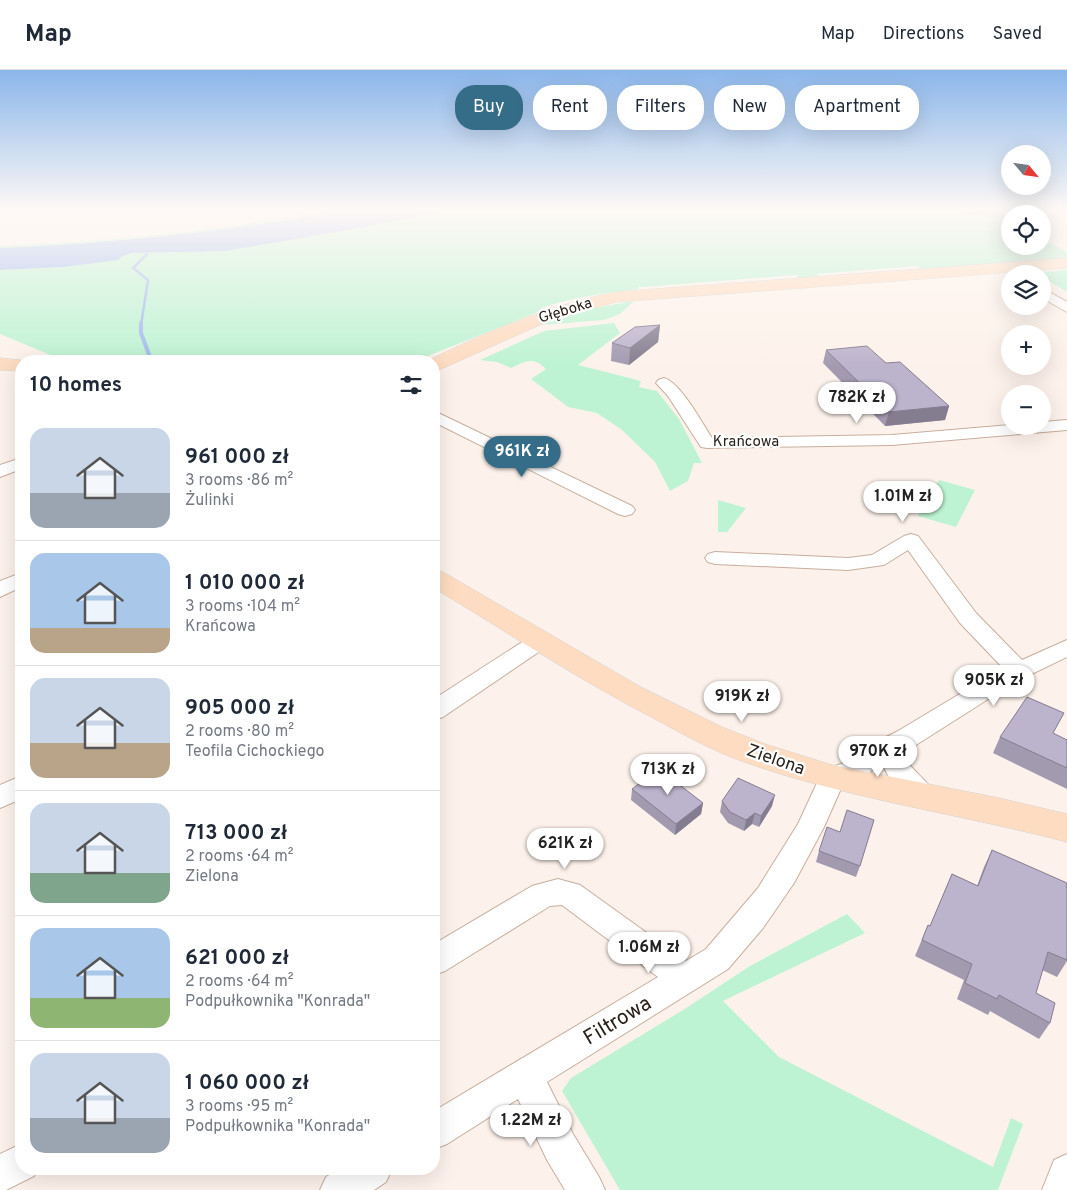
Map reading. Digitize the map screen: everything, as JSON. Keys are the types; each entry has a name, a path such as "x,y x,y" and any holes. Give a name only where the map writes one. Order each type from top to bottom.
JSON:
{"main road":[{"name":"Głęboka","path":"1051,265 1065,263"},
{"name":"Głęboka","path":"440,362 540,317 576,305 606,299 1001,272"},
{"path":"0,364 15,365"},
{"name":"Zielona","path":"440,580 629,693 711,735 762,756 832,777 999,811 1067,828"}],"street":[{"path":"1051,298 1067,308"},
{"name":"Krańcowa","path":"664,383 674,393 707,443 892,440 1067,425"},
{"path":"440,419 625,510"},
{"path":"0,472 15,466"},
{"path":"716,558 848,564 876,561 911,540 968,618 1019,671"},
{"path":"0,590 15,582"},
{"path":"440,707 541,640"},
{"path":"832,777 856,769 874,755 1019,671 1067,648"},
{"path":"906,738 898,751 895,764 906,780 922,795"},
{"name":"Filtrowa","path":"440,1127 717,959 744,931 767,899 806,837 824,801 832,777"},
{"path":"0,798 15,789"},
{"path":"440,958 542,895 558,892 569,894 686,979"},
{"path":"525,1076 560,1148 586,1190"},
{"path":"0,1174 15,1166"},
{"path":"1061,1190 1067,1173"},
{"path":"338,1190 363,1175"}],"green space":[{"path":"82,263 1003,263 921,270 917,266 817,274 821,278 800,279 796,275 638,287 639,289 589,296 541,308 543,310 430,355 51,355 0,334 0,270 64,267"},
{"path":"1067,270 1067,292 1051,282 1051,272"},
{"path":"634,301 620,314 604,320 540,325 567,313"},
{"path":"614,323 620,333 578,365 641,381 639,387 657,391 679,419 702,463 694,463 688,481 670,491 655,462 622,430 597,413 568,407 531,379 546,369 537,362 529,361 511,368 497,362 480,360 544,331"},
{"path":"939,480 975,490 956,527 918,516"},
{"path":"718,500 746,508 727,532 718,532"},
{"path":"847,914 865,933 723,1001 779,1057 993,1167 1011,1118 1023,1124 998,1190 620,1190 562,1091 571,1078 683,1010 750,966"}],"water":[{"path":"0,263 93,263 64,267 0,270"}],"building":[{"path":"660,325 630,348 612,343 635,327"},
{"path":"867,346 886,363 900,362 949,406 889,412 826,350"},
{"path":"1027,697 1064,713 1053,733 1067,740 1067,768 1000,737"},
{"path":"659,769 703,803 676,824 632,789"},
{"path":"738,778 775,795 761,816 755,813 746,820 730,812 722,801"},
{"path":"847,810 874,820 860,866 819,851 827,827 840,832"},
{"path":"992,850 1067,883 1067,960 1048,952 1036,993 1055,1003 1050,1023 999,995 997,999 965,983 972,964 922,940 952,874 978,886"}],"waterway":[{"path":"138,263 133,268 148,280 141,325"},
{"path":"141,325 141,333 149,355"}]}
